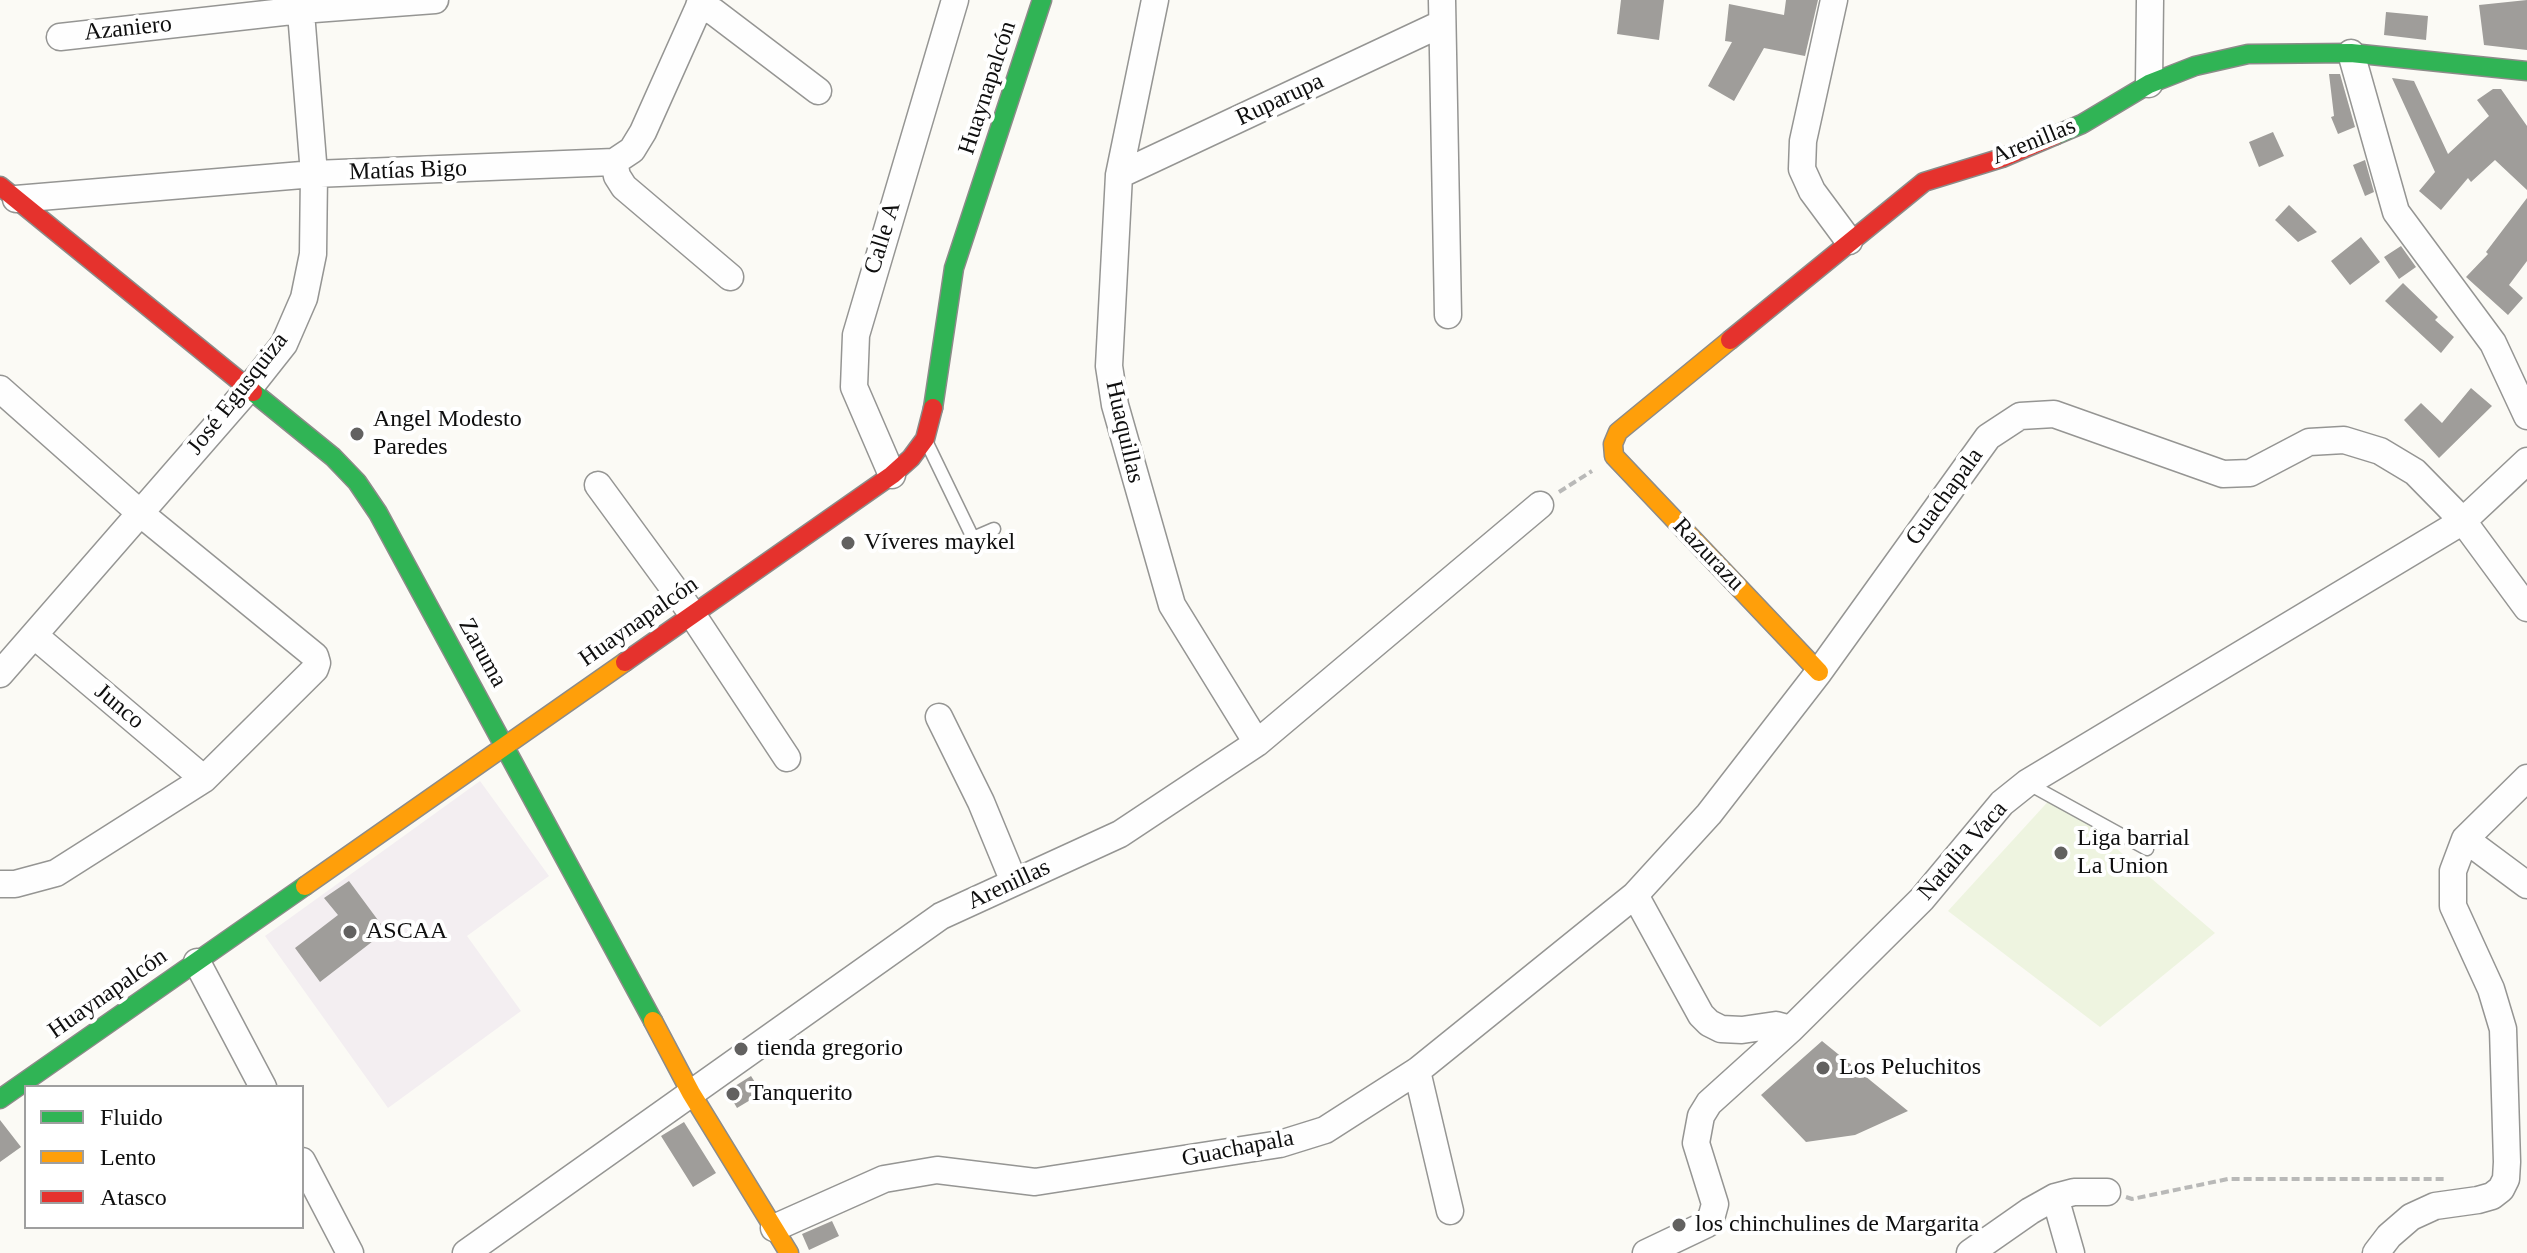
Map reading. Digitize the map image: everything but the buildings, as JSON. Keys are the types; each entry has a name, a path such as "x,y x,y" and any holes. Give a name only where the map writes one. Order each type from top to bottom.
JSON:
{"street":[{"name":"Azaniero","path":"60,37 300,5 435,0"},
{"name":"Calle A","path":"892,475 854,387 856,335 955,0"},
{"name":"Huaynapalcón","path":"0,1099 892,475 911,458 925,439 932,415 954,268 1042,0"},
{"name":"Huaquillas","path":"1155,0 1119,175 1109,366 1115,405 1172,605 1257,743"},
{"path":"1834,0 1803,141 1802,169 1812,191 1849,241"},
{"path":"2149,84 2150,0"},
{"path":"730,277 624,187 617,176 614,162 632,150 643,132 700,3 818,91"},
{"name":"José Egusquiza","path":"0,674 284,344 304,298 313,254 314,174 300,5"},
{"name":"Ruparupa","path":"1119,175 1441,12"},
{"path":"1441,12 1448,315"},
{"path":"2351,53 2396,212 2493,343 2527,416"},
{"name":"Arenillas","path":"1614,456 1613,444 1618,432 1924,182 2002,158 2082,124 2149,84 2195,66 2248,54 2351,53 2527,71"},
{"name":"Matías Bigo","path":"8,192 314,174 614,162"},
{"name":"Zaruma","path":"8,192 250,387 333,457 357,482 378,513 506,746 691,1093 789,1253"},
{"path":"0,389 140,513 315,656 317,663 315,669 204,779 56,873 15,884 0,884"},
{"name":"Guachapala","path":"774,1228 884,1179 937,1170 1035,1182 1280,1144 1325,1130 1417,1071 1635,895 1709,814 1819,672 1988,437 2020,416 2054,414 2223,474 2250,473 2309,442 2344,440 2380,451 2415,472 2463,521 2527,608"},
{"name":"Razurazu","path":"1614,456 1819,672"},
{"name":"Natalia Vaca","path":"1646,1253 1707,1224 1712,1215 1715,1204 1696,1143 1701,1116 1709,1103 1791,1029 1922,899 2002,803 2027,783 2463,521 2527,461"},
{"path":"598,485 691,615 787,758"},
{"name":"Arenillas","path":"466,1253 941,916 1120,834 1257,743 1540,505"},
{"name":"Junco","path":"35,636 204,779"},
{"path":"939,717 981,802 1014,882"},
{"path":"2376,1253 2389,1236 2411,1217 2435,1206 2492,1196 2501,1189 2506,1179 2503,1029 2491,989 2453,906 2453,871 2465,839 2527,778"},
{"path":"2465,839 2527,885"},
{"path":"1635,895 1701,1015 1709,1023 1721,1029 1742,1030 1776,1025 1791,1029"},
{"path":"197,962 262,1085"},
{"path":"1417,1071 1450,1211"},
{"path":"304,1165 350,1253"},
{"path":"1970,1253 2055,1197 2074,1192 2107,1192"},
{"path":"2055,1197 2071,1253"}],"lane":[{"path":"925,439 973,538 994,529"},
{"path":"2027,783 2147,849"}],"path":[{"path":"1540,505 1614,456"},
{"path":"2107,1192 2132,1199 2228,1179 2459,1179"}],"shaded area":[{"path":"480,781 549,876 467,936 521,1011 388,1108 265,936"}],"green space":[{"name":"Liga barrial La Union","path":"2054,795 2215,933 2100,1027 1948,911"}],"traffic: fast":[{"path":"933,408 954,268 1042,0"},
{"path":"2056,135 2082,124 2149,84 2195,66 2248,54 2351,53 2527,71"},
{"path":"253,392 333,457 357,482 378,513 653,1021"},
{"path":"0,1099 305,886"}],"traffic: slow":[{"path":"1730,340 1618,432 1613,444 1614,456 1819,672"},
{"path":"305,886 625,662"},
{"path":"653,1021 691,1093 789,1253"}],"traffic: jam":[{"path":"1730,340 1924,182 2002,158 2056,135"},
{"path":"0,186 253,392"},
{"path":"625,662 892,475 911,458 925,439 933,408"}],"place":[{"name":"Angel Modesto Paredes","path":"357,434"},
{"name":"Víveres maykel","path":"848,543"},
{"name":"Liga barrial La Union","path":"2061,853"},
{"name":"ASCAA","path":"350,932"},
{"name":"tienda gregorio","path":"741,1049"},
{"name":"Los Peluchitos","path":"1823,1068"},
{"name":"Tanquerito","path":"733,1094"},
{"name":"los chinchulines de Margarita","path":"1679,1225"}]}
